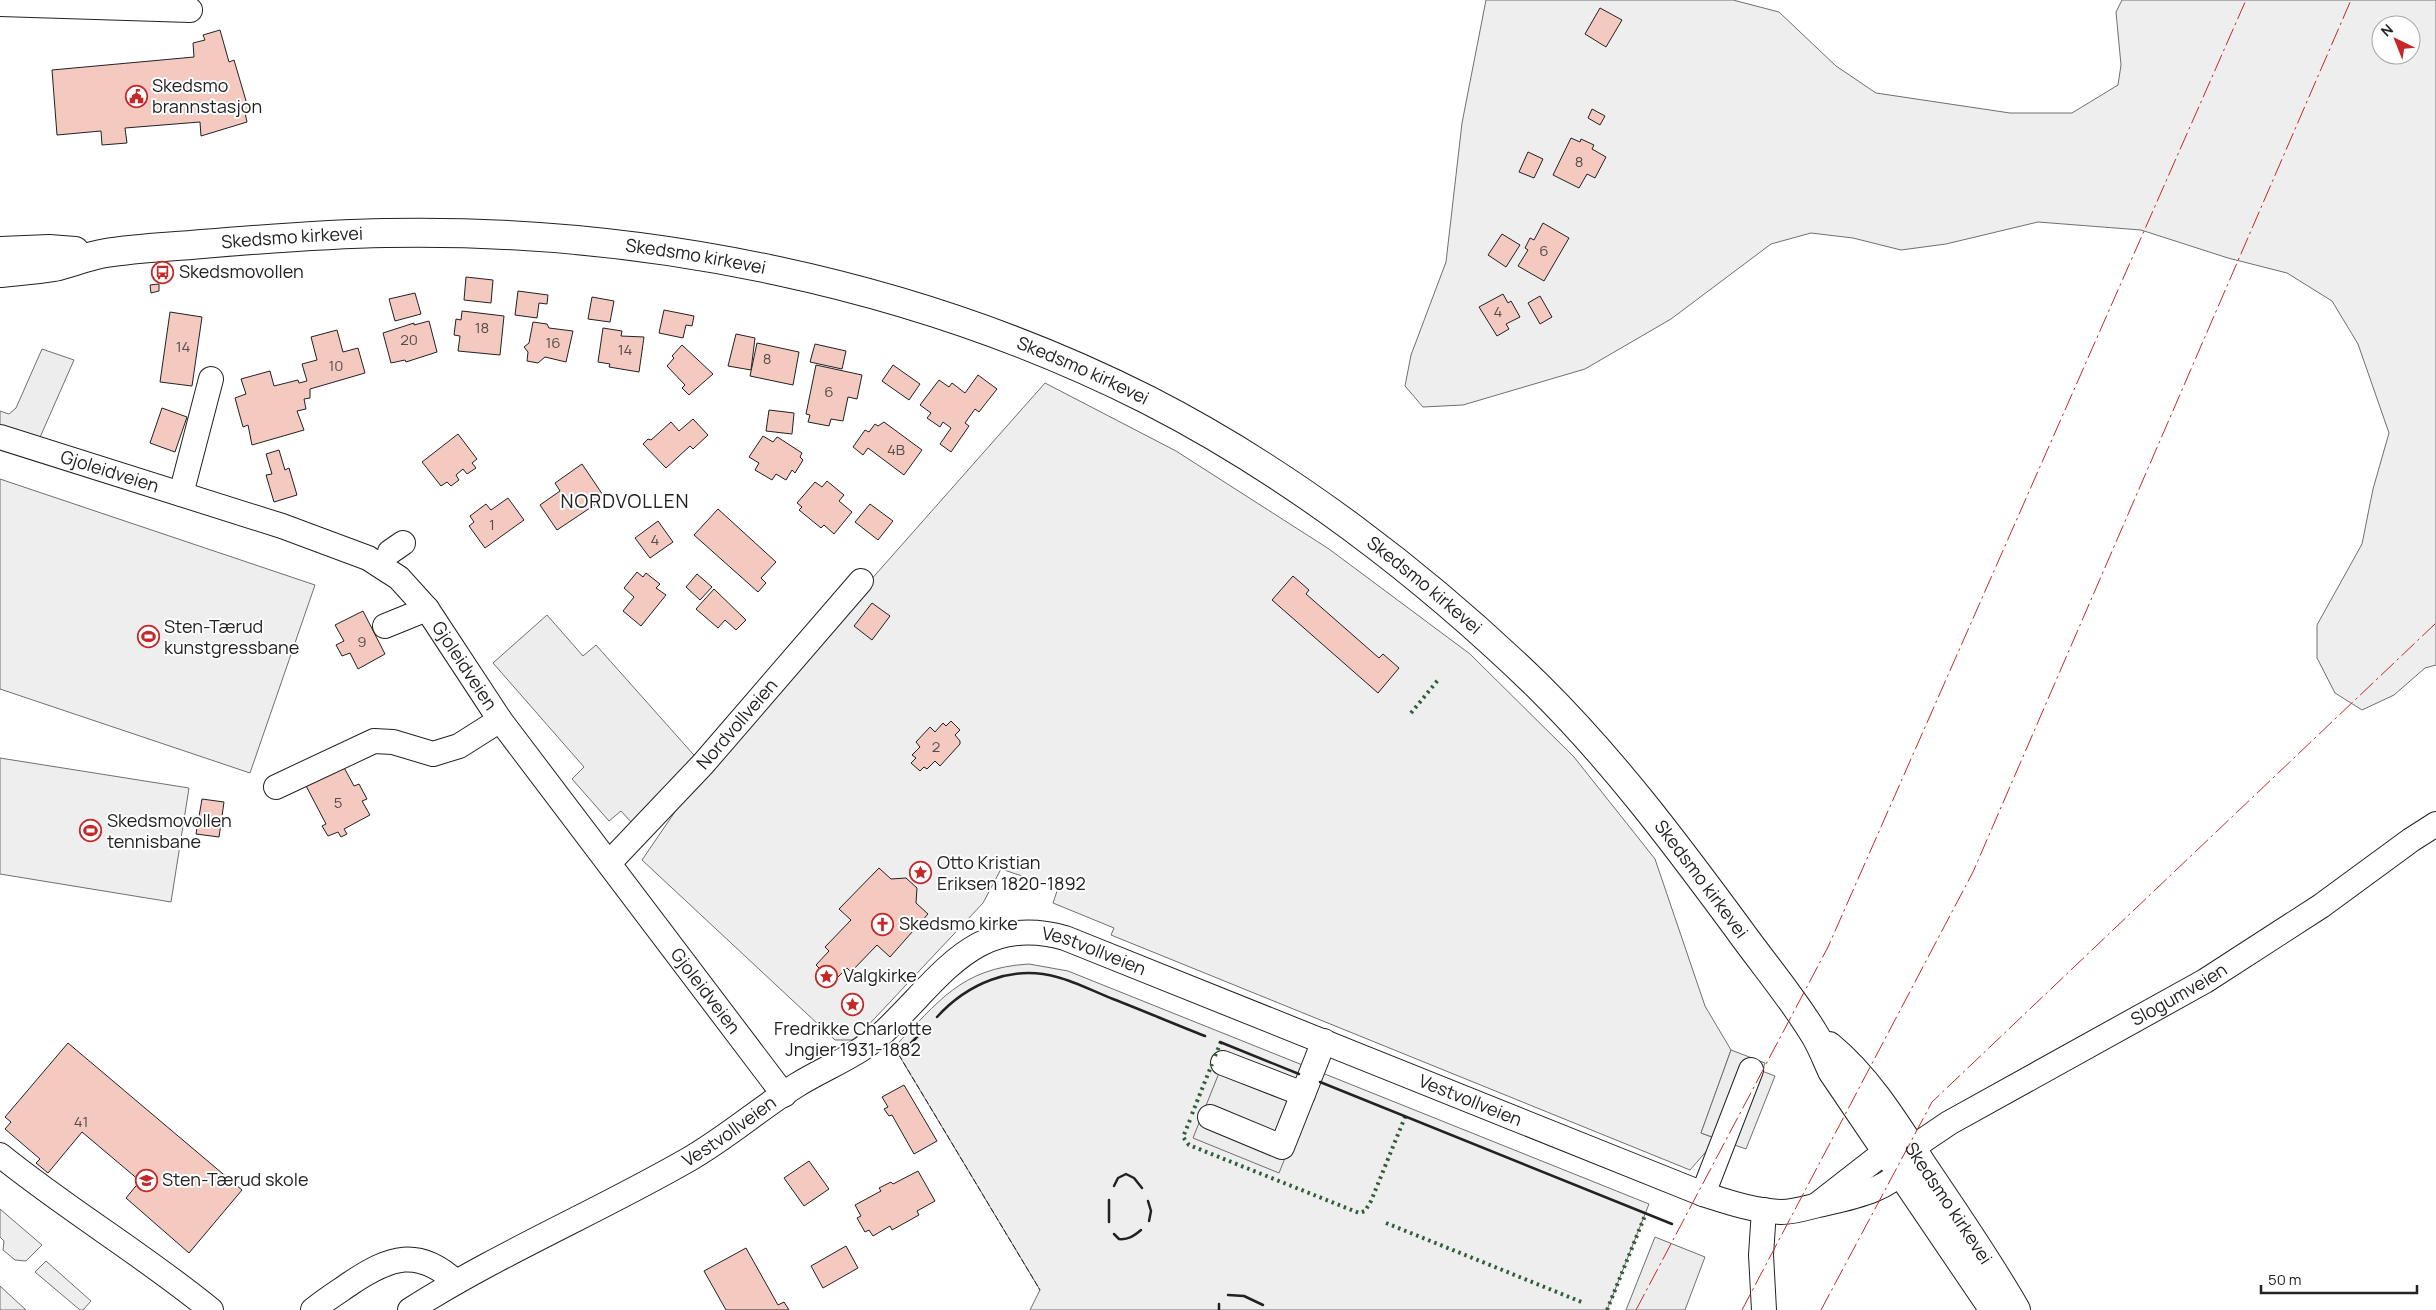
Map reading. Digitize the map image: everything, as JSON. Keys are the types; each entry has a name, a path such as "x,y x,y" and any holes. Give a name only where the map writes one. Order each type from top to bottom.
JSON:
{"highway":[{"name":"Skedsmo kirkevei","path":"0,251 49,249 101,253 257,239 384,233 501,235 615,245 718,260 822,282 893,300 1018,342 1110,382 1204,431 1356,531 1432,591 1515,664 1584,732 1618,771 1687,860 1815,1034 1832,1071 1899,1157 1970,1235 2016,1310"},
{"name":"Skedsmo kirkevei","path":"0,273 52,267 101,253"},
{"name":"Skedsmo kirkevei","path":"1899,1157 1994,1310"}],"street":[{"path":"0,4 190,10"},
{"path":"181,494 211,379"},
{"name":"Gjoleidveien","path":"0,437 282,526 368,558 399,578 427,609 500,720 784,1095"},
{"name":"Nordvollveien","path":"609,863 703,764 861,581"},
{"path":"385,626 427,609"},
{"path":"276,787 374,741 393,742 433,754 459,746 500,720"},
{"name":"Slogumveien","path":"1899,1157 1949,1122 2205,981 2321,906 2436,824"},
{"name":"Vestvollveien","path":"410,1310 456,1282 684,1162 725,1145 784,1095 865,1048 892,1025 941,972 970,949 1003,934 1024,931 1039,932 1065,938 1703,1194 1764,1210 1796,1211 1817,1205 1899,1157"},
{"path":"1210,1118 1282,1147 1324,1041"},
{"path":"1223,1064 1303,1094"},
{"path":"1703,1194 1751,1070"},
{"path":"0,1154 38,1186 185,1288 211,1310"},
{"path":"1764,1210 1761,1255 1764,1310"},
{"path":"313,1310 358,1278 385,1263 403,1260 420,1261 436,1265 456,1282"}],"shaded area":[{"path":"1486,0 1733,0 1779,12 1836,66 1876,93 2010,113 2072,113 2118,85 2121,65 2116,12 2122,0 2436,0 2436,665 2425,668 2394,695 2362,710 2335,693 2317,658 2317,625 2362,544 2373,489 2389,433 2358,344 2332,301 2287,273 2228,258 2141,230 2038,222 1946,244 1901,250 1853,238 1811,233 1771,244 1671,319 1585,369 1463,405 1423,407 1405,386 1411,355 1446,262 1462,123"},
{"path":"42,349 74,360 34,451 0,446 0,411 9,414 16,408"},
{"path":"1045,383 1176,451 1329,549 1470,654 1574,757 1655,859 1705,1006 1731,1050 1701,1133 1717,1139 1690,1170 1111,935 1114,928 1053,903 1058,888 1001,869 983,903 860,1034 852,1040 835,1040 642,860 707,765"},
{"name":"Sten-Tærud kunstgressbane","path":"0,479 315,585 250,773 0,689"},
{"path":"547,615 583,656 596,645 701,763 632,823 621,811 609,821 572,779 584,767 493,663"},
{"name":"Skedsmovollen tennisbane","path":"0,758 189,788 171,902 0,874"},
{"path":"1029,964 1068,971 1649,1204 1607,1310 1030,1310 1040,1290 894,1047 938,1002 968,980 985,972"},
{"path":"1731,1050 1765,1063 1762,1071 1775,1076 1746,1149 1701,1133"},
{"path":"1227,1053 1313,1088 1279,1173 1193,1138"},
{"path":"0,1209 42,1245 26,1261 15,1260 3,1250 4,1241 0,1237"},
{"path":"1655,1237 1705,1257 1685,1310 1626,1310"},
{"path":"46,1261 91,1301 83,1310 80,1310 35,1272"},
{"path":"0,1286 26,1310 0,1310"}],"building":[{"path":"1600,8 1622,20 1606,47 1585,34"},
{"path":"220,30 229,62 234,60 249,111 245,113 247,122 201,136 200,122 125,128 127,143 102,145 101,131 57,135 52,70 194,57 193,43 205,40 203,35"},
{"path":"1592,109 1605,116 1600,125 1588,118"},
{"path":"1571,138 1580,142 1581,139 1594,145 1592,149 1606,157 1595,178 1587,174 1579,188 1553,175"},
{"path":"1528,152 1543,159 1534,178 1519,172"},
{"path":"1543,223 1569,238 1544,281 1518,266 1528,250 1525,248 1530,238 1534,240"},
{"path":"1502,234 1520,245 1506,267 1488,255"},
{"path":"466,277 493,280 491,303 464,300"},
{"path":"159,284 159,291 151,293 150,285"},
{"path":"518,291 548,295 547,304 539,303 537,318 515,315"},
{"path":"415,293 421,314 395,321 389,299"},
{"path":"1503,294 1508,303 1511,301 1520,317 1506,324 1509,329 1497,336 1479,307"},
{"path":"1540,296 1552,317 1540,324 1528,303"},
{"path":"592,297 614,301 610,322 588,319"},
{"path":"664,310 694,316 692,326 686,325 683,338 659,333"},
{"path":"462,311 504,316 500,355 458,351 460,336 454,335 456,319 461,320"},
{"path":"170,312 202,317 192,386 160,382"},
{"path":"429,321 437,352 406,362 405,360 391,363 383,333 414,323 414,325"},
{"path":"533,322 547,324 549,328 573,331 566,362 545,357 538,363 527,361 528,352 524,347 529,343"},
{"path":"603,328 622,331 621,336 644,337 639,372 609,367 610,364 598,362"},
{"path":"337,330 343,352 358,348 365,373 310,389 310,398 304,399 306,409 297,411 304,430 252,445 248,425 243,427 235,398 246,394 241,379 270,371 274,386 298,380 299,383 307,381 302,364 317,360 311,337"},
{"path":"736,334 755,338 751,370 728,366"},
{"path":"757,343 799,352 793,385 750,376"},
{"path":"815,344 846,351 842,369 810,362"},
{"path":"682,345 713,374 689,395 682,388 685,385 667,366 674,358 672,356"},
{"path":"816,365 862,375 857,399 848,397 843,421 831,419 829,426 808,422 810,415 806,414"},
{"path":"893,365 920,384 909,400 882,381"},
{"path":"978,375 997,389 979,412 975,409 965,423 969,426 951,452 940,444 951,428 943,422 940,427 927,418 931,413 920,405 939,380 949,387 952,383 965,393"},
{"path":"162,408 187,417 175,452 150,443"},
{"path":"769,410 794,413 792,434 766,431"},
{"path":"693,419 708,435 693,449 690,446 666,468 643,444 648,439 651,440 671,422 679,431"},
{"path":"884,422 922,450 904,475 868,448 863,455 853,447 865,430 869,432 875,424 878,426"},
{"path":"458,434 477,459 472,463 476,468 467,474 463,469 456,475 459,480 451,486 447,482 441,486 422,462"},
{"path":"763,436 773,442 777,437 802,453 800,457 803,460 795,473 792,470 786,480 776,474 772,480 755,470 759,463 749,457"},
{"path":"279,450 285,470 289,468 297,495 274,502 266,475 272,474 266,454"},
{"path":"582,464 605,498 557,530 540,505 560,491 555,483"},
{"path":"827,481 844,495 839,501 852,512 834,534 824,525 821,528 799,510 802,507 797,503 815,482 822,487"},
{"path":"508,498 524,520 485,548 469,526 474,522 470,516 486,504 491,510"},
{"path":"870,504 893,521 878,540 855,522"},
{"path":"718,509 776,562 761,578 766,583 758,592 694,535"},
{"path":"658,521 673,542 650,558 635,538"},
{"path":"637,572 643,577 646,573 660,584 656,588 666,595 641,626 623,611 634,597 624,588"},
{"path":"697,574 712,587 700,600 686,587"},
{"path":"1293,576 1309,590 1306,594 1379,658 1383,654 1399,668 1378,693 1272,600"},
{"path":"714,589 746,620 736,630 725,620 718,628 696,609"},
{"path":"872,603 890,616 872,640 854,626"},
{"path":"363,611 385,654 358,669 350,653 342,656 336,645 344,641 335,625"},
{"path":"951,721 960,730 955,735 960,744 940,766 935,761 927,769 924,767 920,771 911,763 916,758 912,755 920,747 916,742 930,727 935,732 943,723 946,726"},
{"path":"341,762 354,786 359,784 367,799 362,801 370,815 344,829 347,834 341,837 338,832 328,836 322,826 326,824 304,782"},
{"path":"202,799 224,802 219,837 196,834"},
{"name":"Skedsmo kirke","path":"879,868 891,879 906,878 917,888 916,903 928,914 890,957 877,945 851,972 847,968 833,982 816,965 829,951 825,947 851,920 839,909"},
{"path":"68,1043 242,1190 189,1253 126,1198 140,1181 82,1132 48,1173 36,1163 40,1159 5,1129 11,1122 5,1117"},
{"path":"904,1085 937,1141 914,1154 892,1115 889,1116 884,1109 888,1107 882,1097"},
{"path":"809,1161 829,1189 804,1206 784,1178"},
{"path":"918,1171 935,1201 917,1211 919,1215 892,1230 890,1226 873,1236 869,1230 865,1232 857,1218 861,1216 855,1205 881,1191 879,1188 891,1182 893,1184"},
{"path":"846,1246 858,1268 823,1288 811,1266"},
{"path":"746,1248 778,1305 784,1302 789,1310 726,1310 704,1271"}],"hedge":[{"path":"1411,713 1438,680"},
{"path":"1215,1056 1221,1042"},
{"path":"1192,1114 1212,1064"},
{"path":"1190,1120 1183,1137 1189,1145 1359,1213 1365,1211 1371,1201 1405,1117"},
{"path":"1607,1310 1646,1213"},
{"path":"1386,1223 1584,1303"}],"fence":[{"path":"899,1055 1040,1290"}],"wall":[{"path":"937,1017 949,1005 976,986 1007,975 1023,973 1040,974 1071,982 1205,1036"},
{"path":"899,1055 927,1027"},
{"path":"1220,1042 1299,1074"},
{"path":"1320,1082 1672,1224"},
{"path":"1114,1186 1118,1178 1126,1174 1134,1178 1142,1188"},
{"path":"1109,1200 1109,1222"},
{"path":"1148,1201 1151,1211 1149,1221"},
{"path":"1114,1234 1119,1239 1125,1239 1141,1230"},
{"path":"1228,1295 1244,1296 1263,1305"},
{"path":"1219,1304 1219,1310"}],"power":[{"path":"1636,1310 1828,947 2246,0"},
{"path":"1742,1310 1973,872 2351,0"},
{"path":"1821,1310 1932,1102 2436,623"}],"place":[{"name":"Skedsmo brannstasjon","path":"136,96"},
{"name":"Skedsmovollen","path":"163,272"},
{"name":"Sten-Tærud kunstgressbane","path":"148,637"},
{"name":"Skedsmovollen tennisbane","path":"91,831"},
{"name":"Otto Kristian Eriksen 1820-1892","path":"921,873"},
{"name":"Skedsmo kirke","path":"883,924"},
{"name":"Valgkirke","path":"827,976"},
{"name":"Fredrikke Charlotte Jngier 1931-1882","path":"853,1004"},
{"name":"Sten-Tærud skole","path":"146,1180"}],"district":[{"name":"NORDVOLLEN","path":"625,501"}]}
